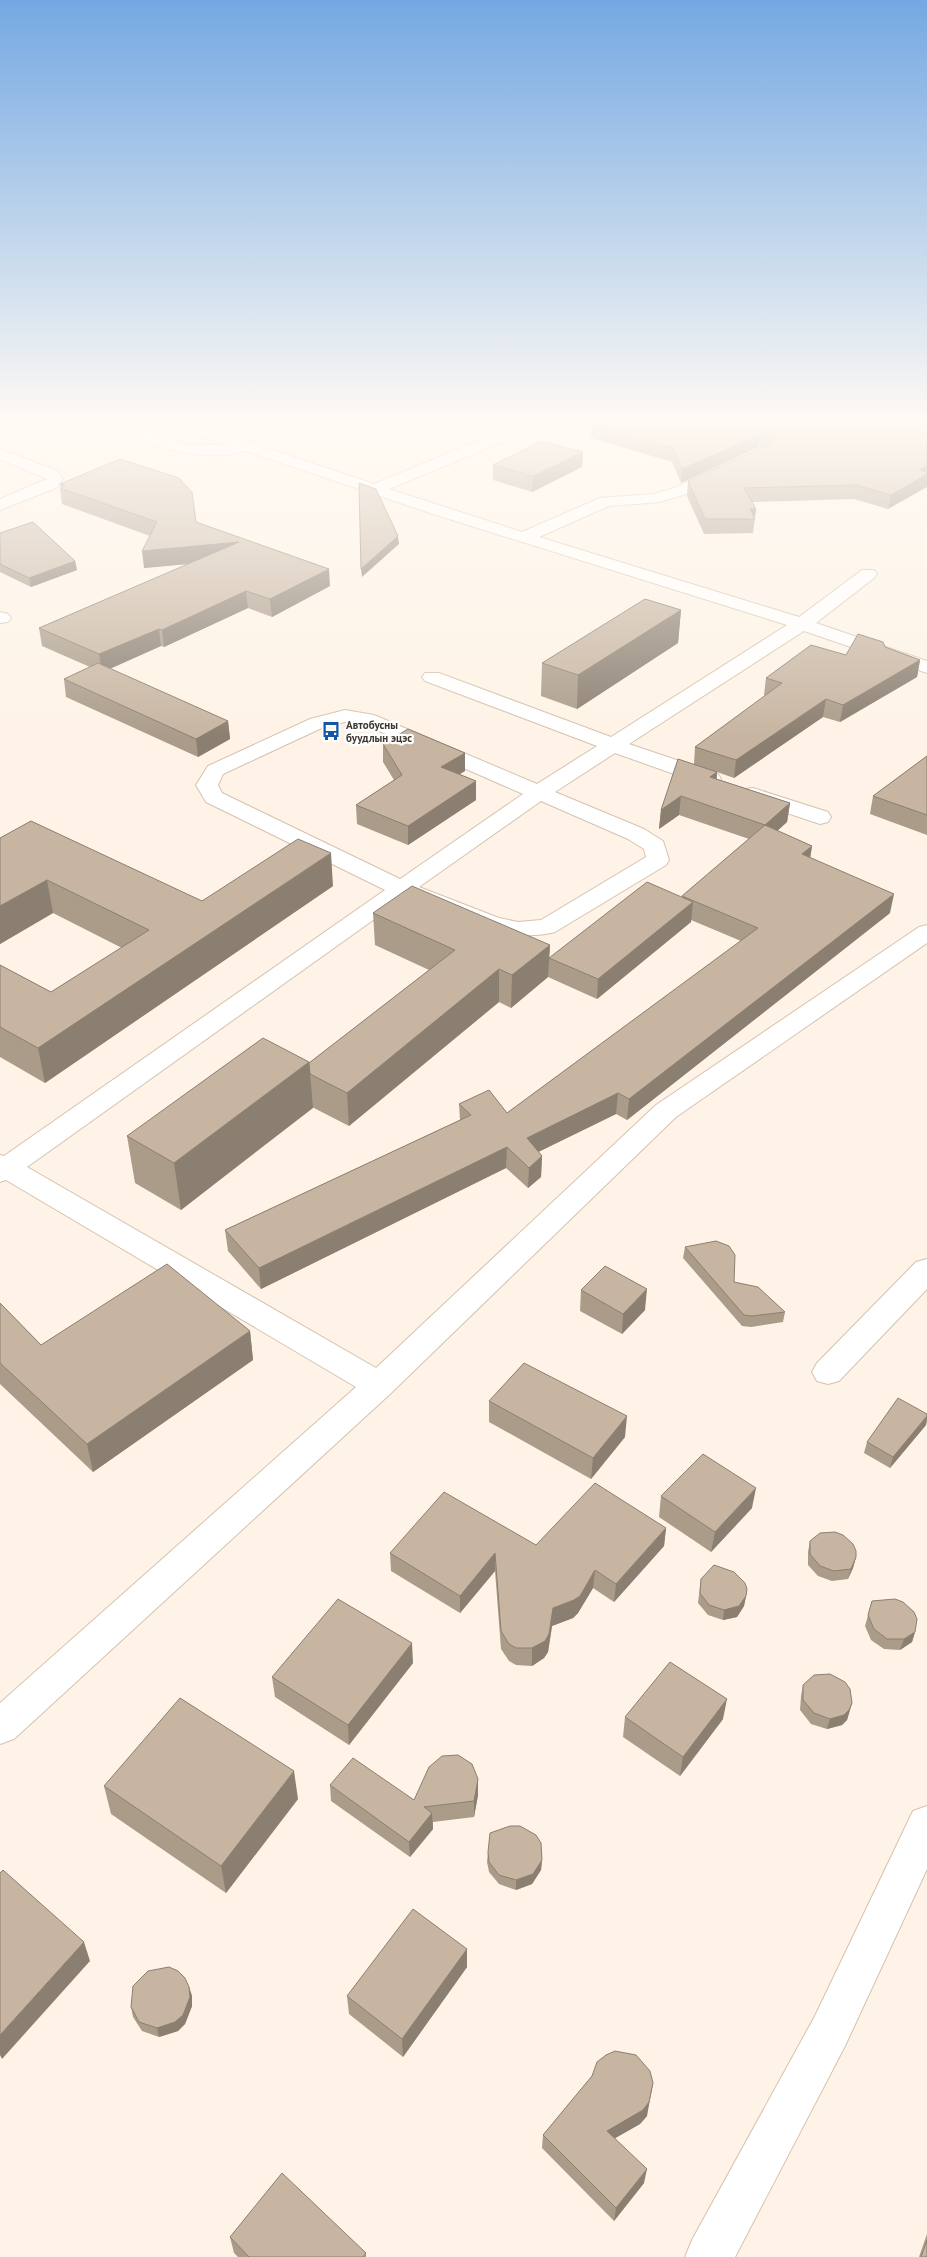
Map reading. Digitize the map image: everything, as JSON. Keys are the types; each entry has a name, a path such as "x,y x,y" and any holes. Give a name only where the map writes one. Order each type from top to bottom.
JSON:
{"street":[{"path":"494,527 802,624 927,667"},
{"path":"524,537 546,527"},
{"path":"379,1385 2,1168 538,793 802,624 868,574"},
{"path":"432,677 613,746 820,817"},
{"path":"345,716 367,718 538,793 636,834 655,846 658,860 547,927 518,929 492,923 402,889 214,796 208,785 215,770 317,723 345,716"},
{"path":"0,1727 379,1385 666,1111 927,932"},
{"path":"828,1372 927,1270"},
{"path":"709,2257 830,2030 927,1825"}],"building":[{"path":"17,527 39,527 75,561 29,578 0,564 0,533"},
{"path":"154,527 211,527 329,569 270,599 246,591 162,630 159,629 99,654 39,628 239,542 142,551"},
{"path":"360,527 394,527 398,536 361,569"},
{"path":"645,599 681,610 578,675 542,663"},
{"path":"858,634 883,642 885,647 920,660 843,705 826,699 736,760 695,747 782,683 766,678 811,645 846,655"},
{"path":"98,663 228,721 196,739 64,679"},
{"path":"408,729 465,753 441,767 476,781 408,826 356,805 402,775 383,744"},
{"path":"927,756 927,815 873,796"},
{"path":"678,759 717,772 710,777 790,803 765,825 681,796 661,810"},
{"path":"31,821 202,901 298,839 331,853 38,1048 0,1027 0,965 51,992 149,930 47,880 0,906 0,838"},
{"path":"765,825 812,846 802,854 894,894 629,1099 618,1093 527,1138 542,1156 529,1168 507,1147 259,1268 225,1230 471,1115 459,1104 489,1090 507,1113 758,928 682,896"},
{"path":"647,882 693,902 598,979 549,958"},
{"path":"412,886 550,945 512,975 499,969 347,1093 310,1074 309,1063 455,950 373,913"},
{"path":"263,1038 309,1062 174,1163 127,1136"},
{"path":"716,1241 729,1246 735,1255 734,1282 758,1287 785,1312 752,1316 744,1315 685,1247"},
{"path":"167,1264 250,1331 87,1444 0,1363 0,1303 41,1345"},
{"path":"605,1266 647,1289 623,1314 581,1290"},
{"path":"524,1363 627,1416 593,1458 489,1401"},
{"path":"898,1398 927,1414 927,1416 893,1457 867,1442"},
{"path":"703,1454 756,1488 715,1532 661,1496"},
{"path":"595,1483 666,1528 616,1584 595,1570 580,1596 553,1608 549,1634 545,1641 532,1648 516,1648 509,1644 501,1631 495,1553 460,1596 390,1553 444,1492 536,1545"},
{"path":"835,1532 843,1535 853,1544 856,1557 851,1569 834,1571 820,1566 810,1554 810,1541 820,1533"},
{"path":"714,1565 734,1572 745,1583 747,1589 746,1596 739,1606 724,1610 709,1605 700,1593 701,1579"},
{"path":"338,1599 412,1643 348,1725 272,1677"},
{"path":"895,1599 903,1602 914,1612 917,1619 915,1632 904,1639 887,1639 874,1629 868,1615 872,1601"},
{"path":"670,1662 727,1699 683,1757 625,1717"},
{"path":"830,1674 845,1682 850,1689 852,1703 844,1715 830,1719 814,1713 803,1700 803,1685 814,1675"},
{"path":"180,1698 294,1771 221,1866 104,1786"},
{"path":"458,1755 472,1764 478,1779 474,1801 424,1807 432,1813 409,1842 330,1785 353,1758 414,1800 429,1767 442,1756"},
{"path":"510,1826 520,1826 536,1835 541,1843 542,1860 533,1874 516,1880 499,1875 489,1862 490,1833"},
{"path":"3,1870 84,1942 0,2035 0,1873"},
{"path":"413,1909 467,1949 402,2039 347,1996"},
{"path":"169,1967 178,1971 185,1978 189,1987 190,1997 183,2015 175,2022 157,2028 139,2022 131,2007 133,1986 148,1971"},
{"path":"615,2051 636,2055 650,2071 653,2083 649,2102 643,2110 607,2131 647,2169 616,2208 543,2135 592,2076 597,2062"},
{"path":"282,2173 366,2253 363,2257 249,2257 230,2237"},
{"path":"927,2240 927,2257 921,2257"}],"place":[{"name":"Автобусны буудлын эцэс","path":"331,731"}]}
